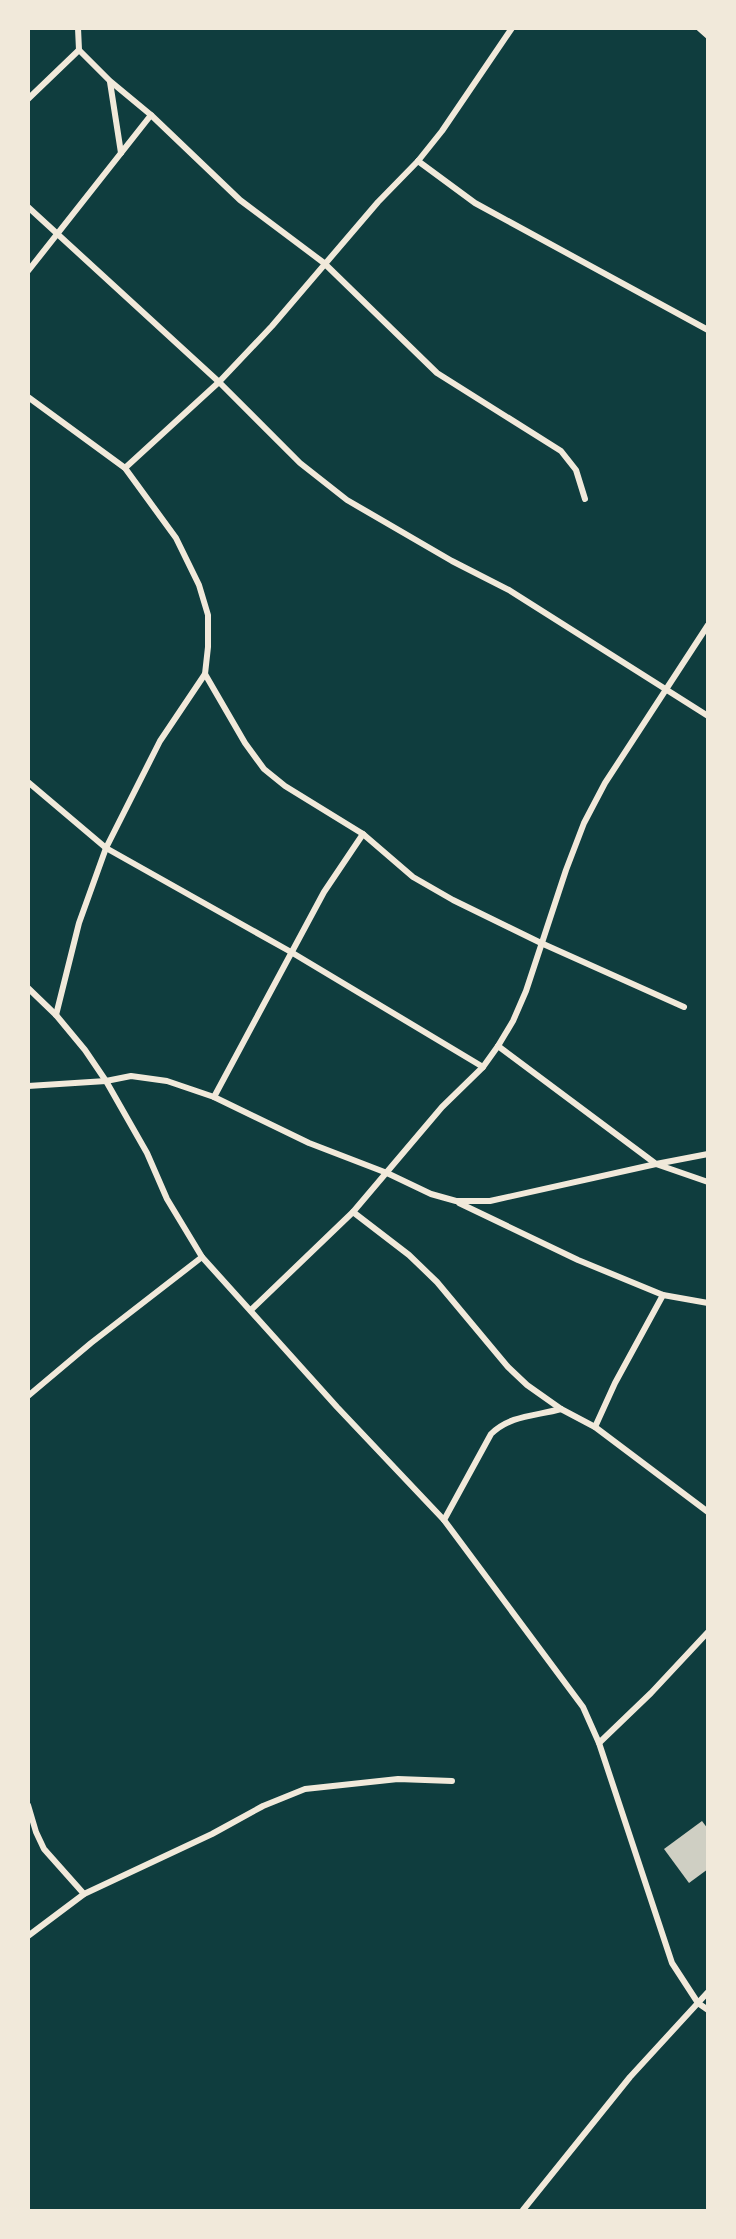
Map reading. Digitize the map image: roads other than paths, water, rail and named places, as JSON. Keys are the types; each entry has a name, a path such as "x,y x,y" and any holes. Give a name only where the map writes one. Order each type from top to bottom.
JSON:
{"street":[{"path":"78,28 79,50 110,81 151,115 240,200 324,263 437,373 561,451 576,470 585,499"},
{"path":"125,468 219,382 272,326 324,263 417,161 448,121 512,28"},
{"path":"699,28 708,36"},
{"path":"28,99 79,50"},
{"path":"110,81 121,153"},
{"path":"28,271 151,115"},
{"path":"417,161 475,203 708,330"},
{"path":"28,207 219,382 300,463 347,500 452,561 519,596 708,716"},
{"path":"28,397 125,468 176,538 199,585 208,615 205,674 160,741 106,848 79,924 56,1015"},
{"path":"251,1310 353,1212 442,1107 483,1067 498,1046 513,1021 584,823 605,783 708,625"},
{"path":"205,674 244,743 264,769 285,786 363,834 412,878 541,943 684,1007"},
{"path":"28,782 106,848 291,952 483,1067"},
{"path":"214,1097 324,892 363,834"},
{"path":"28,988 56,1015 85,1050 106,1081 147,1154 166,1199 202,1257 336,1407 444,1520 583,1707 600,1743 672,1963 698,2003 708,2010"},
{"path":"498,1046 656,1164 708,1182"},
{"path":"28,1086 106,1081 131,1076 167,1081 214,1097 309,1143 387,1173 431,1194 456,1201 578,1260 663,1295 708,1303"},
{"path":"456,1201 490,1201 656,1164 708,1155"},
{"path":"353,1212 409,1255 437,1282 508,1367 527,1385 561,1409 595,1427 708,1512"},
{"path":"28,1396 91,1343 202,1257"},
{"path":"595,1427 615,1383 663,1295"},
{"path":"444,1520 490,1434 508,1420 561,1409"},
{"path":"600,1743 708,1632"},
{"path":"28,1936 84,1894 212,1834 263,1806 305,1790 398,1779 452,1781"},
{"path":"28,1805 44,1849 84,1894"},
{"path":"523,2211 630,2077 708,1992"}]}
